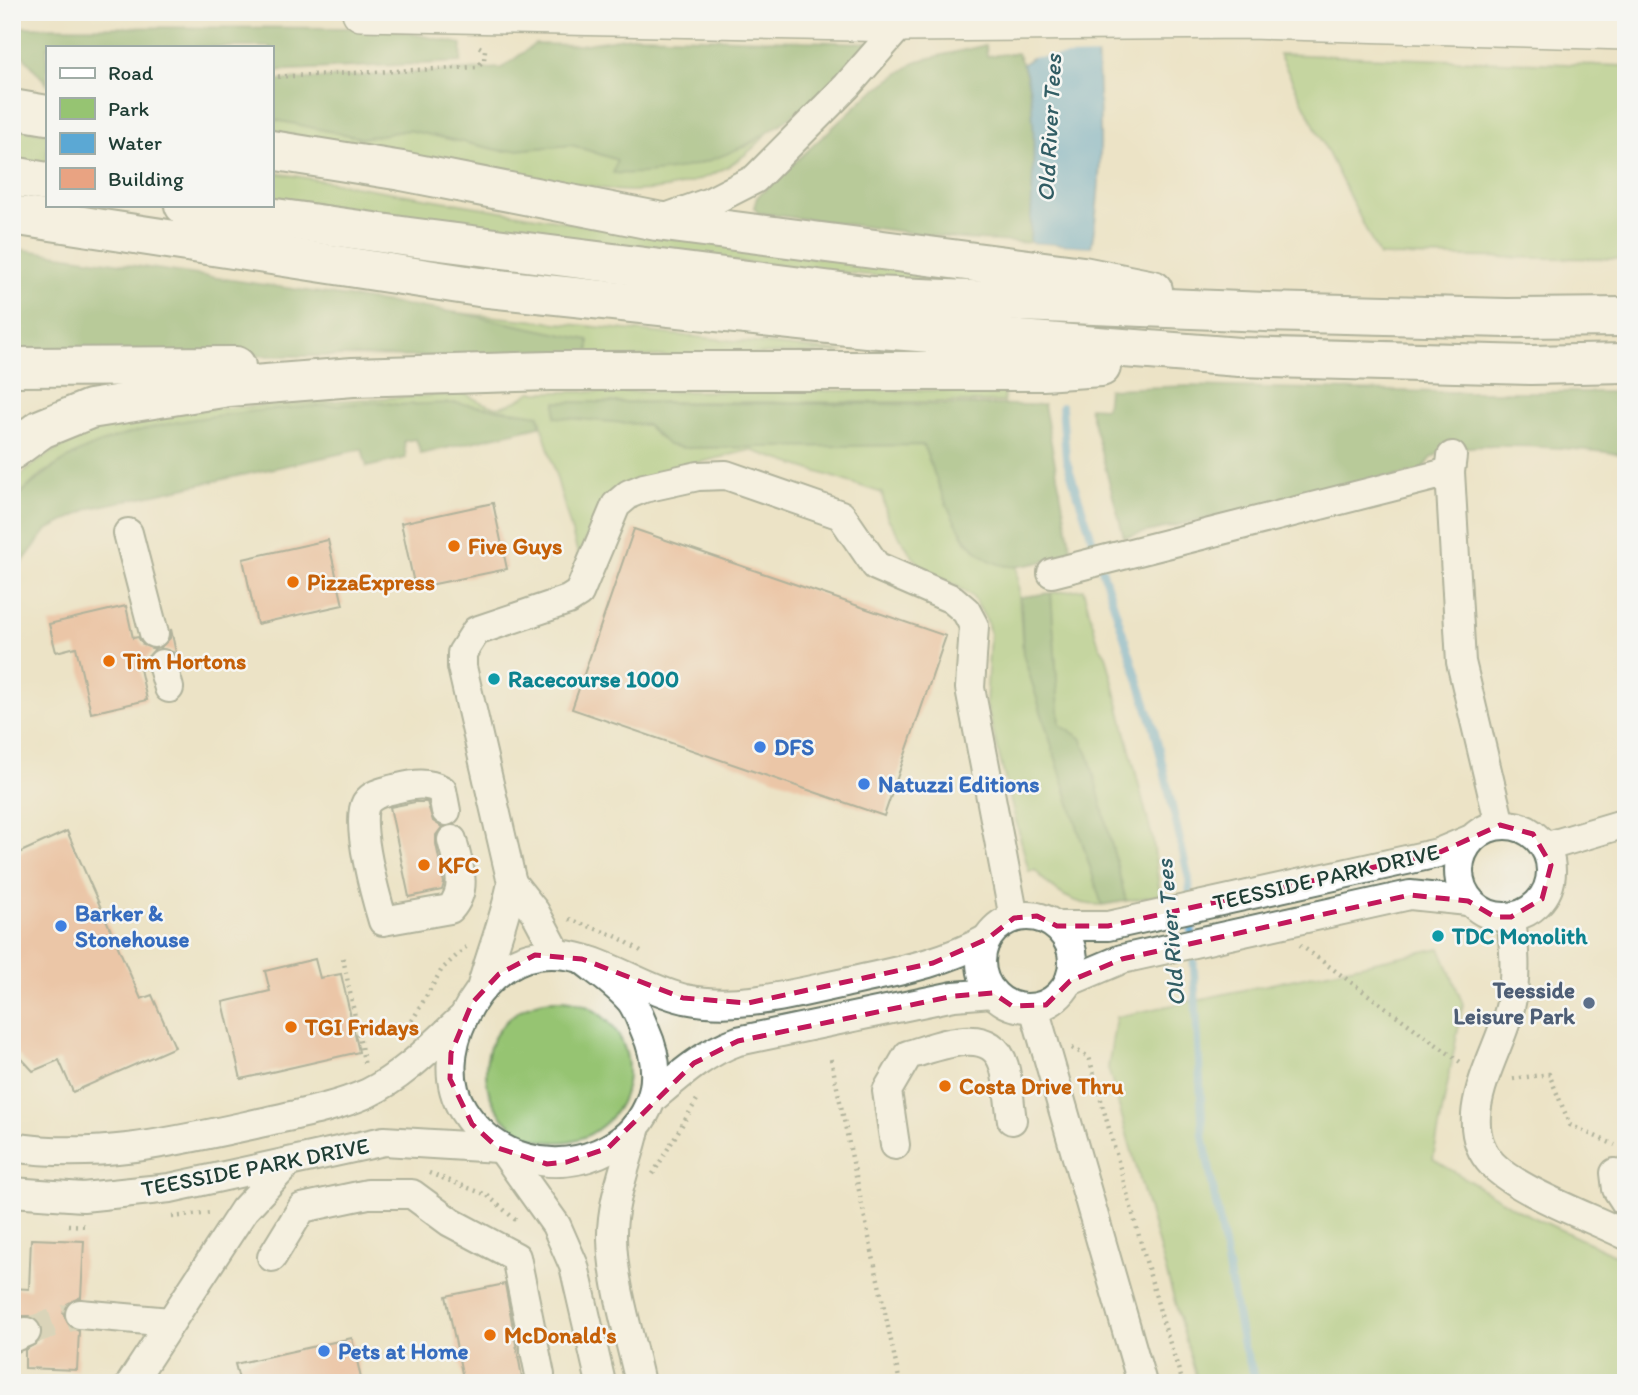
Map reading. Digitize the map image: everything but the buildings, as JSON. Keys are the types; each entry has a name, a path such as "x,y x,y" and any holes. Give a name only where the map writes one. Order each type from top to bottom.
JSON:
{"highway":[{"path":"273,150 402,171 657,221 1083,276 1265,312"},
{"path":"12,176 46,182"},
{"path":"191,206 409,237 872,296 1265,312 1507,318 1626,317"},
{"path":"12,215 479,287 867,328 1239,357 1530,365 1626,363"},
{"path":"27,440 90,409 229,387 352,377 550,371 1042,371 1239,357"},
{"path":"12,367 248,366 352,377"}],"main road":[{"path":"361,12 902,23 1278,21 1626,31"}],"street":[{"path":"657,221 710,202 755,179 847,86 902,23"},
{"path":"1052,573 1149,549 1451,464 1461,662 1500,825"},
{"path":"601,1383 575,1266 556,1225 501,1150 472,1124 459,1103 450,1079 451,1052 464,1016 481,989 495,941 506,916 512,883 461,667 462,653 476,631 568,600 579,593 615,505 629,494 698,476 726,475 841,515 876,566 932,588 966,611 974,626 970,688 1014,918"},
{"path":"128,533 154,634"},
{"path":"446,811 442,790 419,783 377,793 368,801 362,821 383,921 450,909 456,902 462,883 452,841"},
{"path":"1545,848 1626,823"},
{"path":"1500,825 1517,826 1533,834 1545,848 1551,864 1550,883 1542,899 1528,911 1511,917 1495,917 1480,911 1468,901 1459,881 1459,859 1469,840 1483,830 1500,825"},
{"name":"TEESSIDE PARK DRIVE","path":"1058,926 1108,926 1266,893 1438,853 1469,840"},
{"path":"512,883 569,956 631,1001 652,1045 656,1071 653,1098"},
{"name":"TEESSIDE PARK DRIVE","path":"1070,981 1122,959 1278,927 1410,895 1468,901"},
{"path":"481,989 516,963 535,955 569,956 683,998 716,1004 748,1003 933,963 986,939 1003,922 1037,916 1058,926 1066,935 1074,957 1070,981 1056,999 1034,1008 1012,1006 993,993 982,973 981,962 986,939"},
{"path":"1511,917 1515,980 1511,1006 1485,1077 1476,1118 1480,1144 1493,1165 1536,1191 1626,1235"},
{"path":"640,1383 616,1273 612,1237 615,1208 636,1126 653,1098 694,1063 719,1047 738,1041 954,996 993,993"},
{"path":"1034,1008 1143,1383"},
{"name":"TEESSIDE PARK DRIVE","path":"12,1147 44,1152 91,1152 147,1147 332,1106 370,1092 420,1057 464,1016"},
{"path":"895,1146 887,1091 908,1055 963,1039 979,1042 995,1051 1004,1064 1012,1121"},
{"path":"501,1150 547,1164 567,1162 608,1148 636,1126"},
{"name":"TEESSIDE PARK DRIVE","path":"12,1192 83,1197 170,1188 384,1141 501,1150"},
{"path":"1620,1161 1617,1189 1626,1203"},
{"path":"131,1383 244,1210 288,1164"},
{"path":"272,1257 302,1208 369,1194 412,1194 450,1222 516,1257 540,1375 538,1383"},
{"path":"80,1314 170,1322"}],"path":[{"path":"273,77 477,67 484,60 485,50 471,41 471,15"},
{"path":"536,912 546,901 571,920 618,937 642,951"},
{"path":"1278,927 1302,947 1485,1077 1503,1080 1549,1074 1570,1125 1620,1161"},
{"path":"402,1038 442,969 471,943"},
{"path":"343,958 366,1071 376,1063"},
{"path":"1071,1047 1089,1057 1163,1322 1183,1383"},
{"path":"831,1059 900,1383"}],"highlighted area":[{"path":"1500,825 1533,834 1551,865 1542,899 1511,917 1495,917 1468,901 1410,895 1122,959 1070,981 1046,1005 1012,1006 993,993 954,996 738,1041 694,1063 608,1148 567,1162 547,1164 498,1148 472,1124 450,1079 451,1053 472,1003 499,974 535,955 582,959 683,998 748,1003 933,963 987,939 1014,918 1037,916 1057,926 1108,926 1438,853"}],"green space":[{"path":"12,27 385,28 462,44 461,62 273,71 273,46 46,46 46,83 12,43"},
{"path":"637,36 871,43 816,96 757,139 724,155 690,166 653,173 613,173 617,160 572,145 503,151 408,130 362,138 273,119 273,81 502,68 535,44 579,45"},
{"path":"986,45 987,56 1017,53 1030,94 1034,145 1030,243 960,239 758,213 754,207 757,197 868,95 917,61"},
{"path":"1279,54 1626,66 1626,259 1379,256"},
{"path":"273,119 362,138 408,130 503,151 572,145 617,160 614,172 746,147 769,131 737,161 698,180 656,190 612,190 273,131"},
{"path":"12,128 46,133 46,168 12,163"},
{"path":"273,172 620,231 940,274 938,282 617,250 273,205"},
{"path":"12,248 459,313 589,340 589,358 12,354"},
{"path":"459,313 844,352 589,358 589,340"},
{"path":"1188,386 1441,392 1626,392 1626,455 1528,446 1450,450 1434,456 1421,471 1124,537 1089,407 1106,408 1108,389"},
{"path":"1005,390 1004,402 557,402 555,416 647,425 655,435 684,448 923,445 966,542 998,563 1017,567 1023,654 1102,905 1082,903 1064,896 1035,870 1029,872 986,704 990,634 987,621 972,596 951,583 931,576 913,557 887,517 882,493 750,450 673,469 612,492 592,525 579,558 539,415 455,403 399,405 381,402 143,430 86,449 41,474 12,502 12,484 41,460 72,441 141,418 178,412 465,393 483,403 498,406 513,403 531,392"},
{"path":"381,402 399,405 455,403 539,415 540,426 421,454 416,439 404,441 406,458 367,467 362,449 91,508 47,530 12,576 12,502 46,472 86,449 154,427 192,419"},
{"path":"556,402 1044,405 1072,554 1020,566 1000,565 983,556 956,524 923,445 684,448 668,445 647,425 555,417"},
{"path":"1083,589 1099,645 1106,655 1153,841 1160,895 1126,901 1090,760 1081,738 1060,725 1051,593"},
{"path":"1051,593 1060,725 1081,738 1090,760 1126,901 1102,905 1023,654 1021,597"},
{"path":"1440,948 1463,1004 1433,1159 1518,1210 1626,1260 1626,1383 1198,1383 1108,1068 1116,1017"},
{"path":"557,1000 584,1006 607,1021 622,1044 628,1071 622,1098 607,1121 584,1136 557,1142 530,1136 507,1121 492,1098 486,1071 492,1044 507,1021 530,1006"}],"water":[{"path":"1095,12 1100,159 1091,247 1030,243 1033,128 1029,83 1023,64"}],"pier":[{"path":"1028,12 1099,12 1101,55 1029,57"},
{"path":"1027,243 1095,247 1091,250 1030,247"}],"waterway":[{"name":"Old River Tees","path":"1062,407 1066,459 1154,728 1189,879 1203,1135 1242,1341 1257,1383"}],"tunnel":[{"path":"26,1332 80,1314"}],"place":[{"name":"Five Guys","path":"454,546"},
{"name":"PizzaExpress","path":"293,582"},
{"name":"Tim Hortons","path":"109,661"},
{"name":"Racecourse 1000","path":"494,679"},
{"name":"DFS","path":"760,747"},
{"name":"Natuzzi Editions","path":"864,784"},
{"name":"KFC","path":"424,865"},
{"name":"Barker & Stonehouse","path":"61,926"},
{"name":"TDC Monolith","path":"1438,936"},
{"name":"Teesside Leisure Park","path":"1589,1003"},
{"name":"TGI Fridays","path":"291,1027"},
{"name":"Costa Drive Thru","path":"945,1086"},
{"name":"McDonald's","path":"490,1335"},
{"name":"Pets at Home","path":"324,1351"}]}
